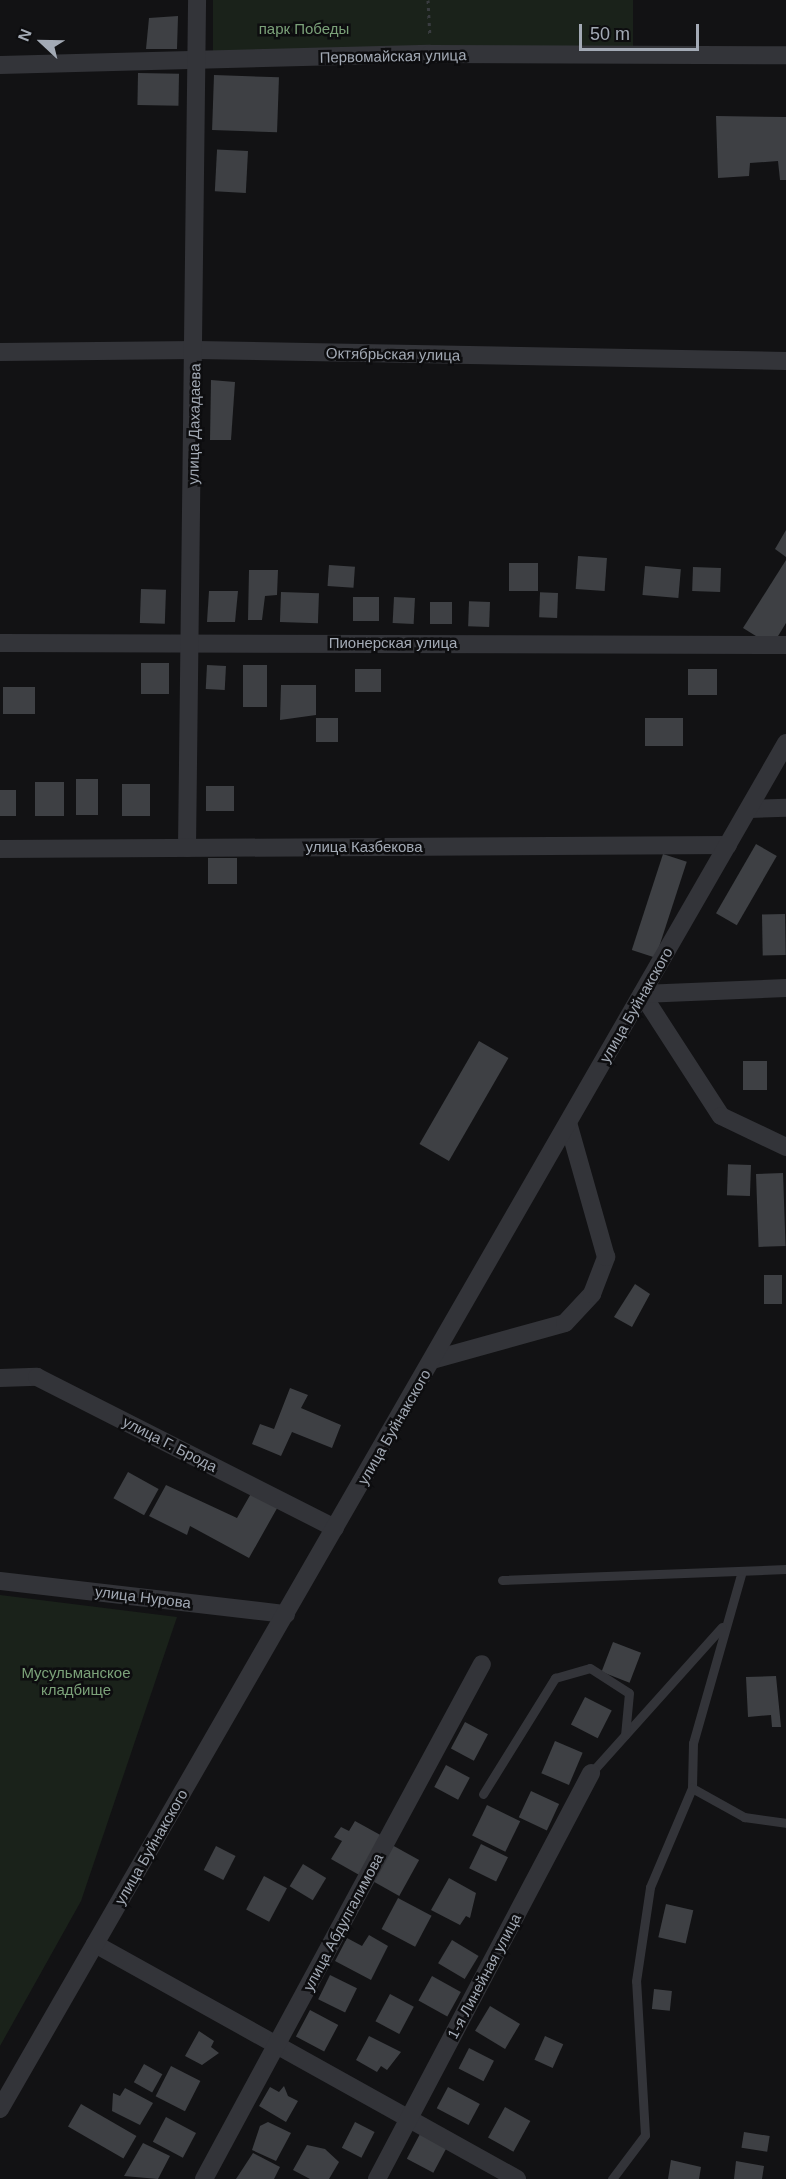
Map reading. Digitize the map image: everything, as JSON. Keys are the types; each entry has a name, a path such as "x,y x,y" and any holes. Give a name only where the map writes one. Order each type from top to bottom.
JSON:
{"street":[{"name":"улица Дахадаева","path":"187,848 196,350 197,0"},
{"name":"Первомайская улица","path":"0,65 430,54 786,55"},
{"name":"Октябрьская улица","path":"0,352 196,350 786,361"},
{"name":"Пионерская улица","path":"0,643 190,641 786,645"},
{"name":"улица Буйнакского","path":"0,2109 786,743"},
{"path":"749,809 786,808"},
{"name":"улица Казбекова","path":"0,849 728,845"},
{"path":"642,994 786,988"},
{"path":"642,994 721,1116 786,1147"},
{"path":"432,1360 565,1323 592,1294 606,1257 568,1123"},
{"name":"улица Г. Брода","path":"0,1378 37,1377 335,1528"},
{"name":"улица Нурова","path":"0,1581 286,1614"},
{"name":"улица Абдулгалимова","path":"204,2179 482,1664"},
{"name":"1-я Линейная улица","path":"377,2179 591,1773"},
{"path":"95,1944 408,2121 517,2179"}],"lane":[{"path":"502,1580 786,1569"},
{"path":"612,2179 645,2135 636,1981 650,1887 692,1788 693,1743 725,1623 742,1570"},
{"path":"591,1773 725,1623"},
{"path":"483,1794 555,1678 590,1668 629,1694 625,1735"},
{"path":"692,1788 744,1817 786,1823"}],"path":[{"path":"428,0 430,54"}],"green space":[{"name":"парк Победы","path":"213,0 633,0 633,60 213,60"},
{"name":"Мусульманское кладбище","path":"0,1595 177,1617 81,1901 0,2046"}],"building":[{"path":"178,16 177,49 146,49 149,18"},
{"path":"138,73 179,74 178,106 137,105"},
{"path":"214,75 279,77 277,132 212,130"},
{"path":"716,116 786,117 786,180 780,180 778,161 750,163 749,176 718,178"},
{"path":"217,149 248,151 246,193 215,191"},
{"path":"211,380 235,382 231,440 210,440"},
{"path":"786,530 786,557 775,549"},
{"path":"578,556 607,558 605,591 576,589"},
{"path":"786,560 786,623 772,646 743,628"},
{"path":"509,563 538,563 538,591 509,591"},
{"path":"329,565 355,567 353,588 328,586"},
{"path":"645,566 681,569 678,598 642,595"},
{"path":"693,567 721,568 720,592 692,591"},
{"path":"249,570 278,570 277,595 265,596 262,620 248,620"},
{"path":"141,589 166,590 165,624 140,623"},
{"path":"209,591 238,591 235,622 207,622"},
{"path":"281,592 319,593 318,623 280,622"},
{"path":"540,592 558,593 557,618 539,617"},
{"path":"353,597 379,597 379,621 353,621"},
{"path":"394,597 415,598 414,624 393,623"},
{"path":"469,601 490,602 489,627 468,626"},
{"path":"430,602 452,602 452,624 430,624"},
{"path":"141,663 169,663 169,694 141,694"},
{"path":"207,665 226,666 225,690 206,689"},
{"path":"243,665 267,665 267,707 243,707"},
{"path":"355,669 381,669 381,692 355,692"},
{"path":"688,669 717,669 717,695 688,695"},
{"path":"281,685 316,685 316,715 280,720"},
{"path":"3,687 35,687 35,714 3,714"},
{"path":"316,718 338,718 338,742 316,742"},
{"path":"645,718 683,718 683,746 645,746"},
{"path":"76,779 98,779 98,815 76,815"},
{"path":"35,782 64,782 64,816 35,816"},
{"path":"122,784 150,784 150,816 122,816"},
{"path":"206,786 234,786 234,811 206,811"},
{"path":"0,790 16,790 16,816 0,816"},
{"path":"756,844 777,856 737,925 716,913"},
{"path":"663,854 687,862 656,958 632,950"},
{"path":"208,858 237,858 237,884 208,884"},
{"path":"762,914 785,914 786,955 763,955"},
{"path":"479,1041 508,1058 449,1161 420,1144"},
{"path":"743,1061 767,1061 767,1090 743,1090"},
{"path":"728,1164 751,1165 750,1196 727,1195"},
{"path":"783,1173 786,1246 759,1247 756,1174"},
{"path":"764,1275 782,1275 782,1304 764,1304"},
{"path":"635,1284 650,1294 632,1327 614,1317"},
{"path":"290,1388 308,1395 301,1408 341,1425 332,1448 292,1432 281,1456 252,1444 260,1424 274,1429"},
{"path":"128,1472 159,1489 144,1515 113,1498"},
{"path":"166,1485 237,1518 253,1490 280,1503 249,1558 190,1526 187,1535 149,1516"},
{"path":"613,1642 641,1653 630,1683 602,1672"},
{"path":"776,1676 781,1727 772,1727 771,1715 748,1717 746,1677"},
{"path":"585,1697 612,1711 598,1738 571,1725"},
{"path":"465,1722 488,1734 474,1761 451,1748"},
{"path":"555,1741 583,1753 569,1785 541,1773"},
{"path":"446,1765 470,1778 458,1800 434,1787"},
{"path":"531,1791 559,1804 547,1830 519,1817"},
{"path":"487,1805 520,1821 505,1852 472,1836"},
{"path":"355,1821 384,1837 361,1876 331,1859 342,1841 334,1837 341,1827 349,1831"},
{"path":"481,1844 508,1857 496,1881 469,1868"},
{"path":"392,1845 419,1860 399,1896 372,1881"},
{"path":"216,1846 236,1856 223,1880 204,1870"},
{"path":"303,1864 326,1878 313,1900 290,1886"},
{"path":"264,1876 287,1888 269,1922 246,1910"},
{"path":"449,1878 476,1893 470,1918 466,1916 460,1925 431,1910"},
{"path":"398,1898 432,1916 415,1947 382,1929"},
{"path":"666,1904 693,1910 686,1943 658,1937"},
{"path":"369,1935 388,1946 371,1980 335,1961 347,1938 362,1946"},
{"path":"452,1940 479,1956 465,1979 438,1963"},
{"path":"330,1975 357,1988 345,2012 318,1999"},
{"path":"432,1976 461,1992 447,2016 418,2000"},
{"path":"654,1989 672,1991 670,2011 652,2009"},
{"path":"390,1994 414,2007 399,2034 375,2021"},
{"path":"490,2006 520,2024 505,2049 475,2031"},
{"path":"310,2010 338,2025 324,2052 296,2036"},
{"path":"199,2031 214,2041 211,2047 219,2053 202,2065 185,2056"},
{"path":"369,2036 401,2052 387,2070 381,2066 377,2072 356,2060"},
{"path":"545,2036 563,2044 553,2068 534,2060"},
{"path":"469,2048 494,2061 484,2081 459,2068"},
{"path":"144,2064 162,2074 152,2093 134,2082"},
{"path":"171,2066 200,2081 185,2111 156,2096"},
{"path":"284,2086 288,2096 298,2101 286,2122 259,2106 270,2087 279,2092"},
{"path":"448,2087 480,2104 469,2125 437,2108"},
{"path":"125,2088 153,2103 140,2125 112,2111 113,2093 120,2096"},
{"path":"81,2104 136,2136 123,2159 68,2127"},
{"path":"505,2107 530,2121 513,2152 488,2138"},
{"path":"166,2117 196,2133 183,2158 153,2142"},
{"path":"268,2122 291,2133 276,2161 252,2150 260,2126"},
{"path":"355,2122 375,2132 361,2158 342,2148"},
{"path":"744,2132 770,2136 767,2152 741,2148"},
{"path":"420,2134 446,2148 433,2173 407,2159"},
{"path":"143,2143 170,2156 158,2179 124,2176"},
{"path":"307,2145 325,2149 339,2162 329,2179 310,2179 293,2170"},
{"path":"253,2153 280,2167 274,2179 236,2179"},
{"path":"671,2160 701,2167 699,2179 668,2179"},
{"path":"736,2161 764,2166 762,2179 734,2179"}]}
